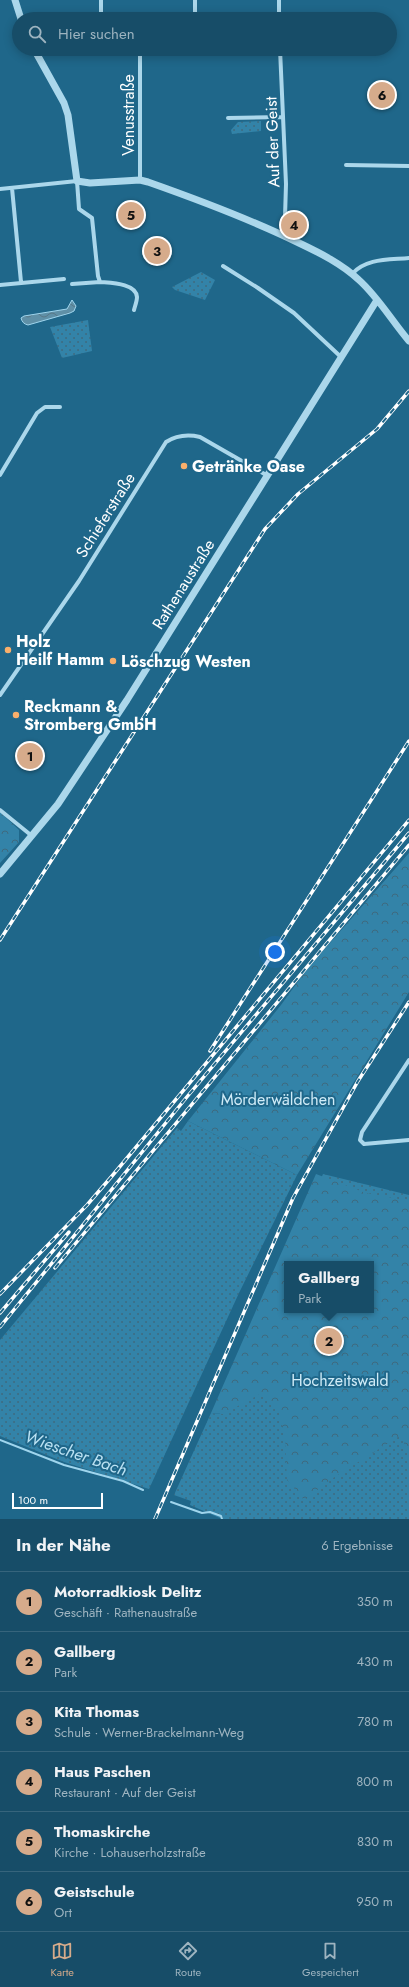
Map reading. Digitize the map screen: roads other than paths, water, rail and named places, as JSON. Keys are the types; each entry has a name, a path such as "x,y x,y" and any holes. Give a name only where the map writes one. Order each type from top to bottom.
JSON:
{"street":[{"path":"15,0 19,12"},
{"path":"101,0 101,12"},
{"path":"195,0 195,12"},
{"path":"279,0 279,12"},
{"path":"38,56 64,103 68,115 77,181 79,209 92,218 98,276 100,282"},
{"name":"Venusstraße","path":"140,56 140,180"},
{"name":"Auf der Geist","path":"280,56 286,184 285,217 281,234"},
{"path":"228,118 283,117"},
{"path":"346,165 409,166"},
{"path":"0,189 77,181 90,183 140,180 203,202 281,234 326,257 352,274 377,300 409,341"},
{"path":"12,188 21,282"},
{"path":"352,274 359,267 368,262 409,258"},
{"path":"222,266 258,288 294,313 341,356"},
{"path":"0,285 64,279"},
{"path":"72,284 100,282 125,285 134,290 137,296 134,310"},
{"name":"Rathenaustraße","path":"0,874 58,804 127,700 269,476 341,356 377,300"},
{"path":"0,475 37,413 45,407 60,407"},
{"name":"Schieferstraße","path":"0,695 79,581 166,442 178,436 187,434 200,437 269,476"},
{"path":"0,810 32,836"},
{"path":"409,1060 360,1136 360,1140 364,1144 409,1140"}],"water":[{"path":"72,300 76,306 74,311 70,313 28,325 23,323 21,319 24,316 67,309"}],"waterway":[{"name":"Wiescher Bach","path":"0,1440 64,1465 123,1481 143,1490"},
{"name":"Wiescher Bach","path":"171,1502 202,1513 210,1512 221,1516 222,1519"}],"railway":[{"path":"0,940 265,529 298,494 377,429 409,391"},
{"path":"210,1051 409,741"},
{"path":"0,1294 87,1205 409,820"},
{"path":"0,1327 186,1098 409,833"},
{"path":"55,1268 409,845"},
{"path":"155,1519 293,1198 358,1081 409,1002"},
{"path":"0,1313 69,1232"}],"place":[{"name":"Geistschule","path":"382,95"},
{"name":"Thomaskirche","path":"131,215"},
{"name":"Haus Paschen","path":"294,225"},
{"name":"Kita Thomas","path":"157,251"},
{"name":"Getränke Oase","path":"184,466"},
{"name":"Holz Heilf Hamm","path":"8,650"},
{"name":"Löschzug Westen","path":"113,661"},
{"name":"Reckmann & Stromberg GmbH","path":"16,715"},
{"name":"Motorradkiosk Delitz","path":"30,756"},
{"name":"Gallberg","path":"329,1341"}],"park label":[{"name":"Mörderwäldchen","path":"278,1099"},
{"name":"Hochzeitswald","path":"340,1380"}]}
